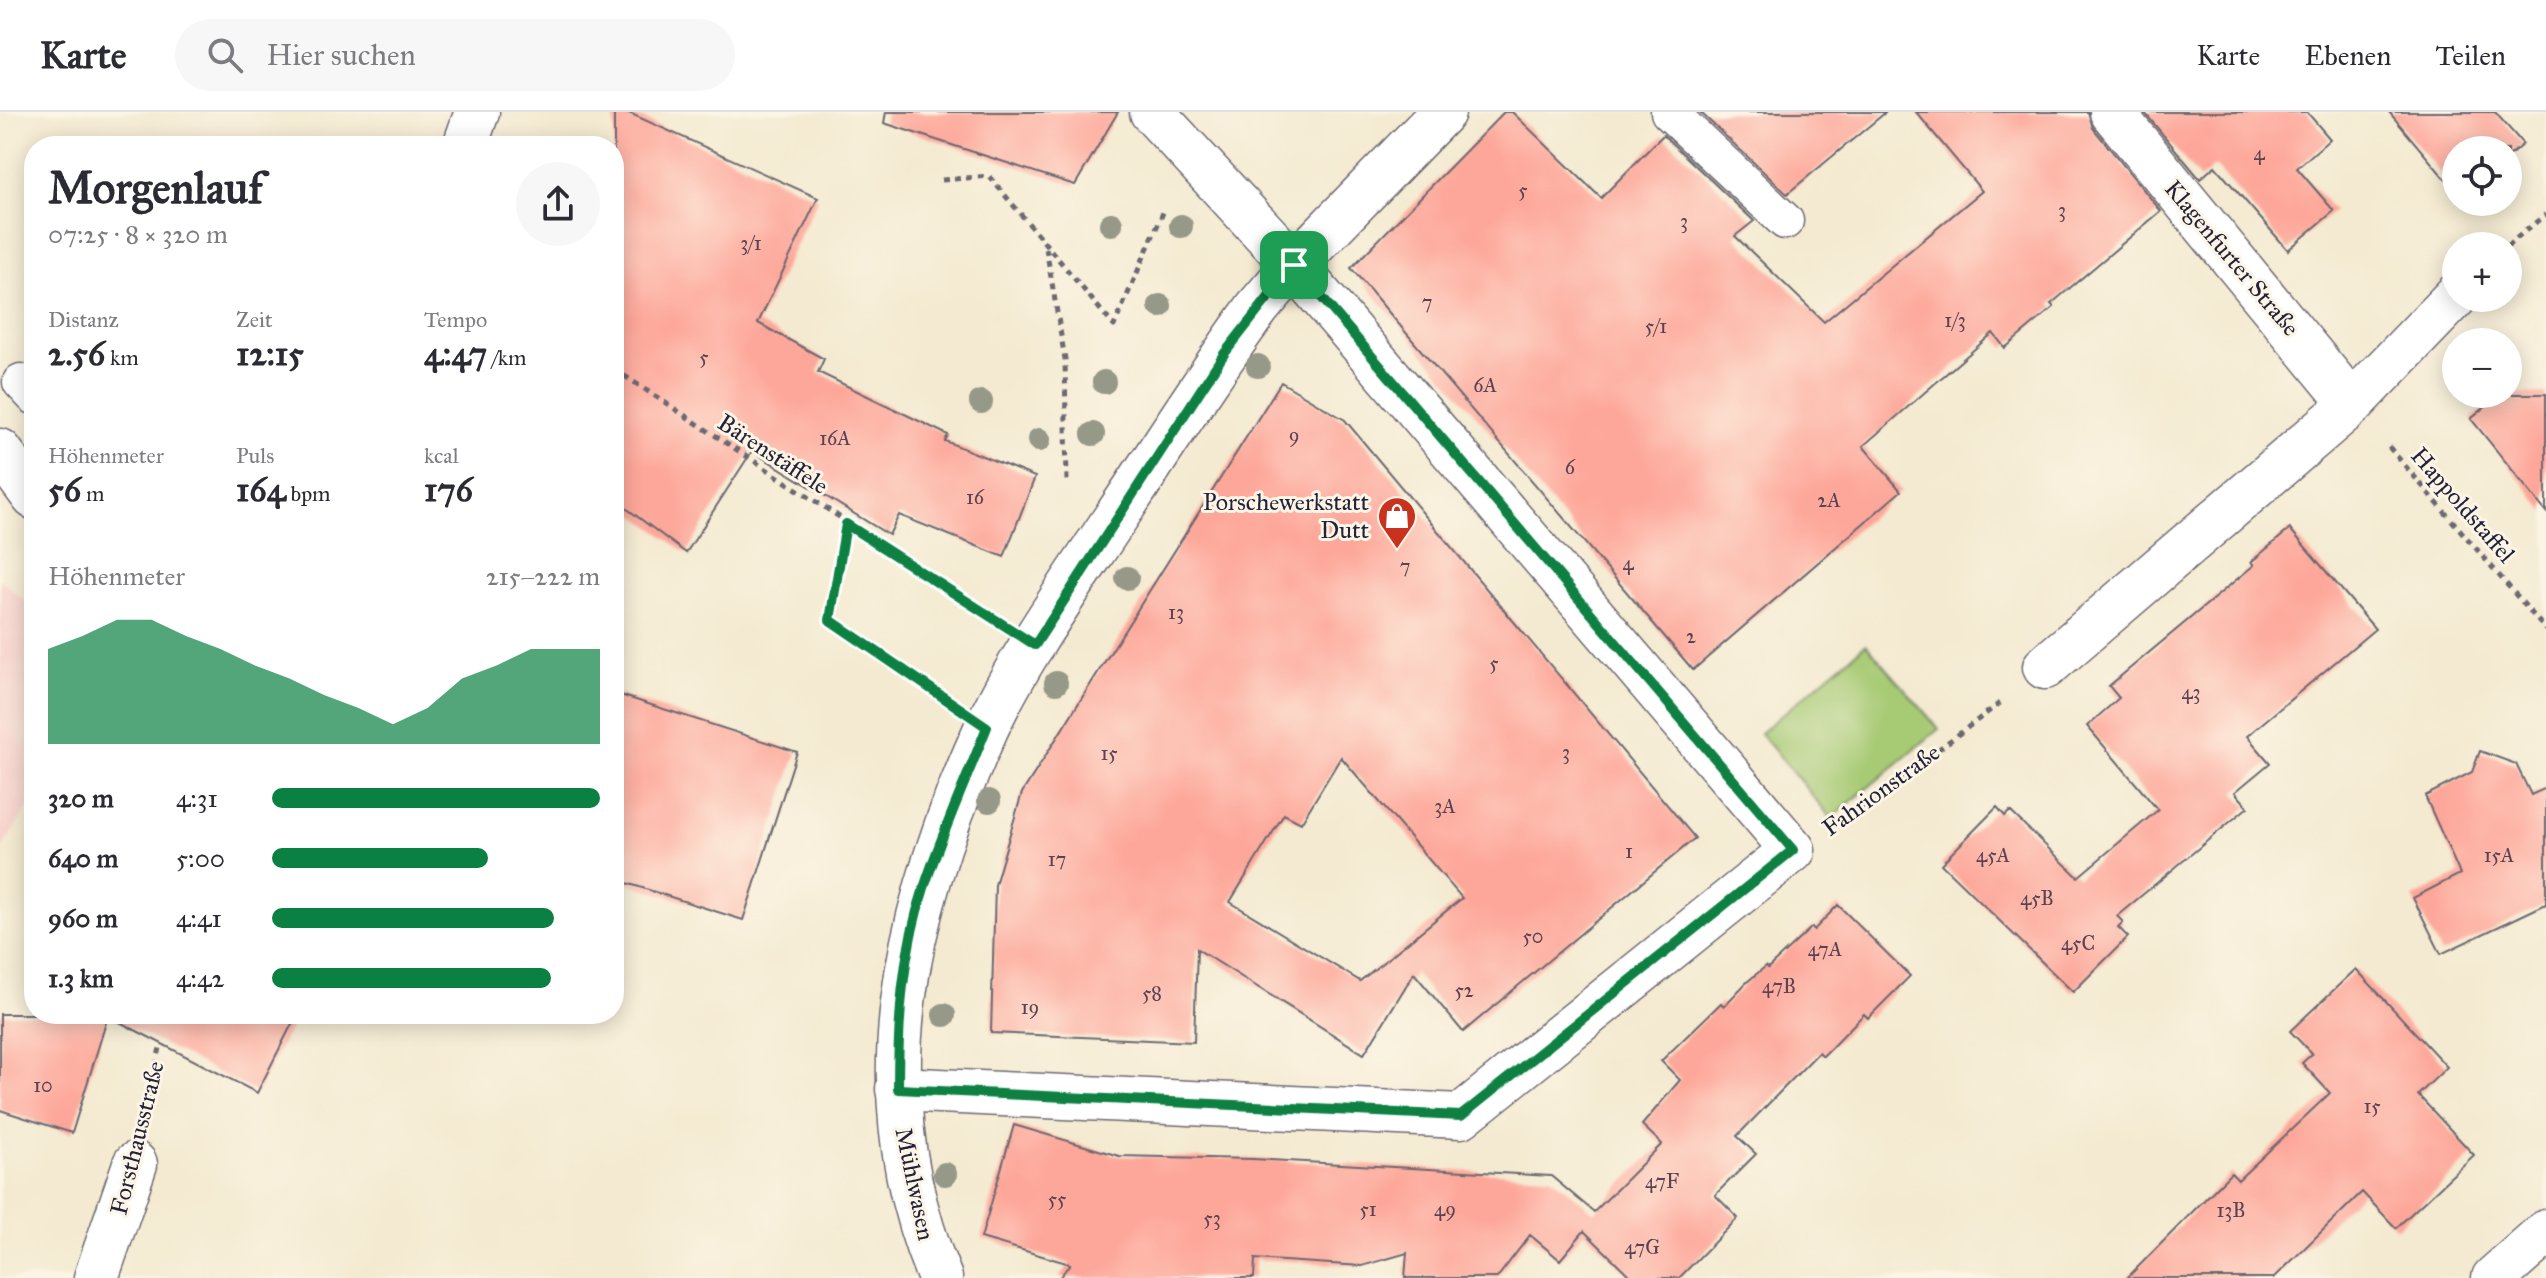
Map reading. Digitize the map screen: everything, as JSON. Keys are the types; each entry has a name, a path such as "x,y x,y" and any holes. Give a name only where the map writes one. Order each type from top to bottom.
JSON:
{"street":[{"path":"469,136 477,112"},
{"path":"898,1089 1461,1116 1793,850 1294,265 1152,112"},
{"name":"Mühlwasen","path":"940,1278 916,1203 898,1089 898,1024 905,967 923,890 987,727 1035,645 1224,354 1294,265 1443,112"},
{"name":"Klagenfurter Straße","path":"2112,112 2352,404"},
{"path":"2045,667 2352,404 2442,311"},
{"path":"0,451 24,483"},
{"name":"Forsthausstraße","path":"96,1278 135,1164"},
{"path":"2494,1278 2546,1232"}],"lane":[{"path":"1669,112 1785,221"}],"path":[{"path":"942,180 989,176 1114,326 1190,150"},
{"path":"2522,234 2546,214"},
{"path":"1046,247 1065,359 1068,497"},
{"name":"Bärenstäffele","path":"624,376 1035,645"},
{"name":"Happoldstaffel","path":"2352,404 2546,630"},
{"path":"846,524 830,620 987,727"},
{"name":"Fahrionstraße","path":"1793,850 1835,826 2045,667"},
{"name":"Forsthausstraße","path":"135,1164 161,1043"}],"shaded area":[{"path":"0,579 24,600 24,814 0,851"}],"green space":[{"path":"1866,644 1939,729 1831,818 1760,733"}],"building":[{"path":"614,112 627,112 818,198 758,323 824,359 818,372 948,435 945,441 1035,477 1004,557 899,515 889,535 752,451 686,553 624,506 624,136 614,136"},
{"path":"886,112 1118,112 1075,185 884,123"},
{"path":"1504,112 1512,112 1601,198 1663,135 1754,221 1735,236 1824,322 1982,191 1916,112 2088,112 2093,128 2161,211 2051,304 2054,307 2005,348 1993,333 1863,446 1901,491 1693,670 1351,268"},
{"path":"1700,112 1886,112 1787,194"},
{"path":"2144,112 2307,112 2330,139 2297,168 2334,211 2288,250 2215,166 2200,179"},
{"path":"2389,112 2495,112 2516,136 2442,136 2442,175"},
{"path":"1281,382 1345,420 1695,838 1463,1032 1414,973 1364,1054 1197,949 1194,1042 991,1033 995,885 1022,793","holes":["1341,757 1462,898 1360,981 1230,902 1284,814 1301,823"]},
{"path":"2522,394 2546,394 2546,512 2471,419 2484,408 2522,408"},
{"path":"2290,529 2375,629 2247,736 2270,763 2235,792 2248,807 2117,916 2123,922 2118,927 2128,937 2073,992 1941,864 1997,807 2005,816 2010,811 2078,877 2158,810 2087,726 2119,698 2109,686 2254,565 2251,562"},
{"path":"624,696 797,752 743,920 624,882"},
{"path":"2480,751 2516,764 2531,795 2546,788 2546,904 2441,954 2413,898 2460,874 2425,796 2472,772"},
{"path":"1838,905 1910,976 1868,1018 1864,1014 1823,1056 1819,1052 1737,1136 1756,1154 1715,1195 1738,1218 1679,1278 1632,1278 1584,1231 1560,1260 1530,1235 1497,1278 1405,1278 1407,1253 1362,1266 1255,1259 1254,1278 1059,1278 1070,1264 981,1238 1014,1125 1119,1156 1253,1159 1551,1176 1594,1212 1662,1144 1642,1125 1680,1080 1661,1061 1721,1003 1724,1006 1747,982 1766,966 1768,968 1812,927 1814,930"},
{"path":"2356,969 2447,1067 2418,1095 2474,1155 2396,1228 2362,1192 2274,1278 2127,1278 2231,1173 2238,1180 2330,1093 2302,1063 2312,1054 2290,1031"},
{"path":"0,1014 24,1014 24,1024 106,1024 72,1133 0,1110"},
{"path":"123,1024 292,1024 257,1093"}],"place":[{"name":"Porschewerkstatt Dutt","path":"1397,550"}],"route":[{"path":"1294,265 1793,850 1461,1116 898,1089 898,1024 905,967 923,890 987,727 830,620 846,524 1035,645 1069,588 1224,354 1294,265"}]}
